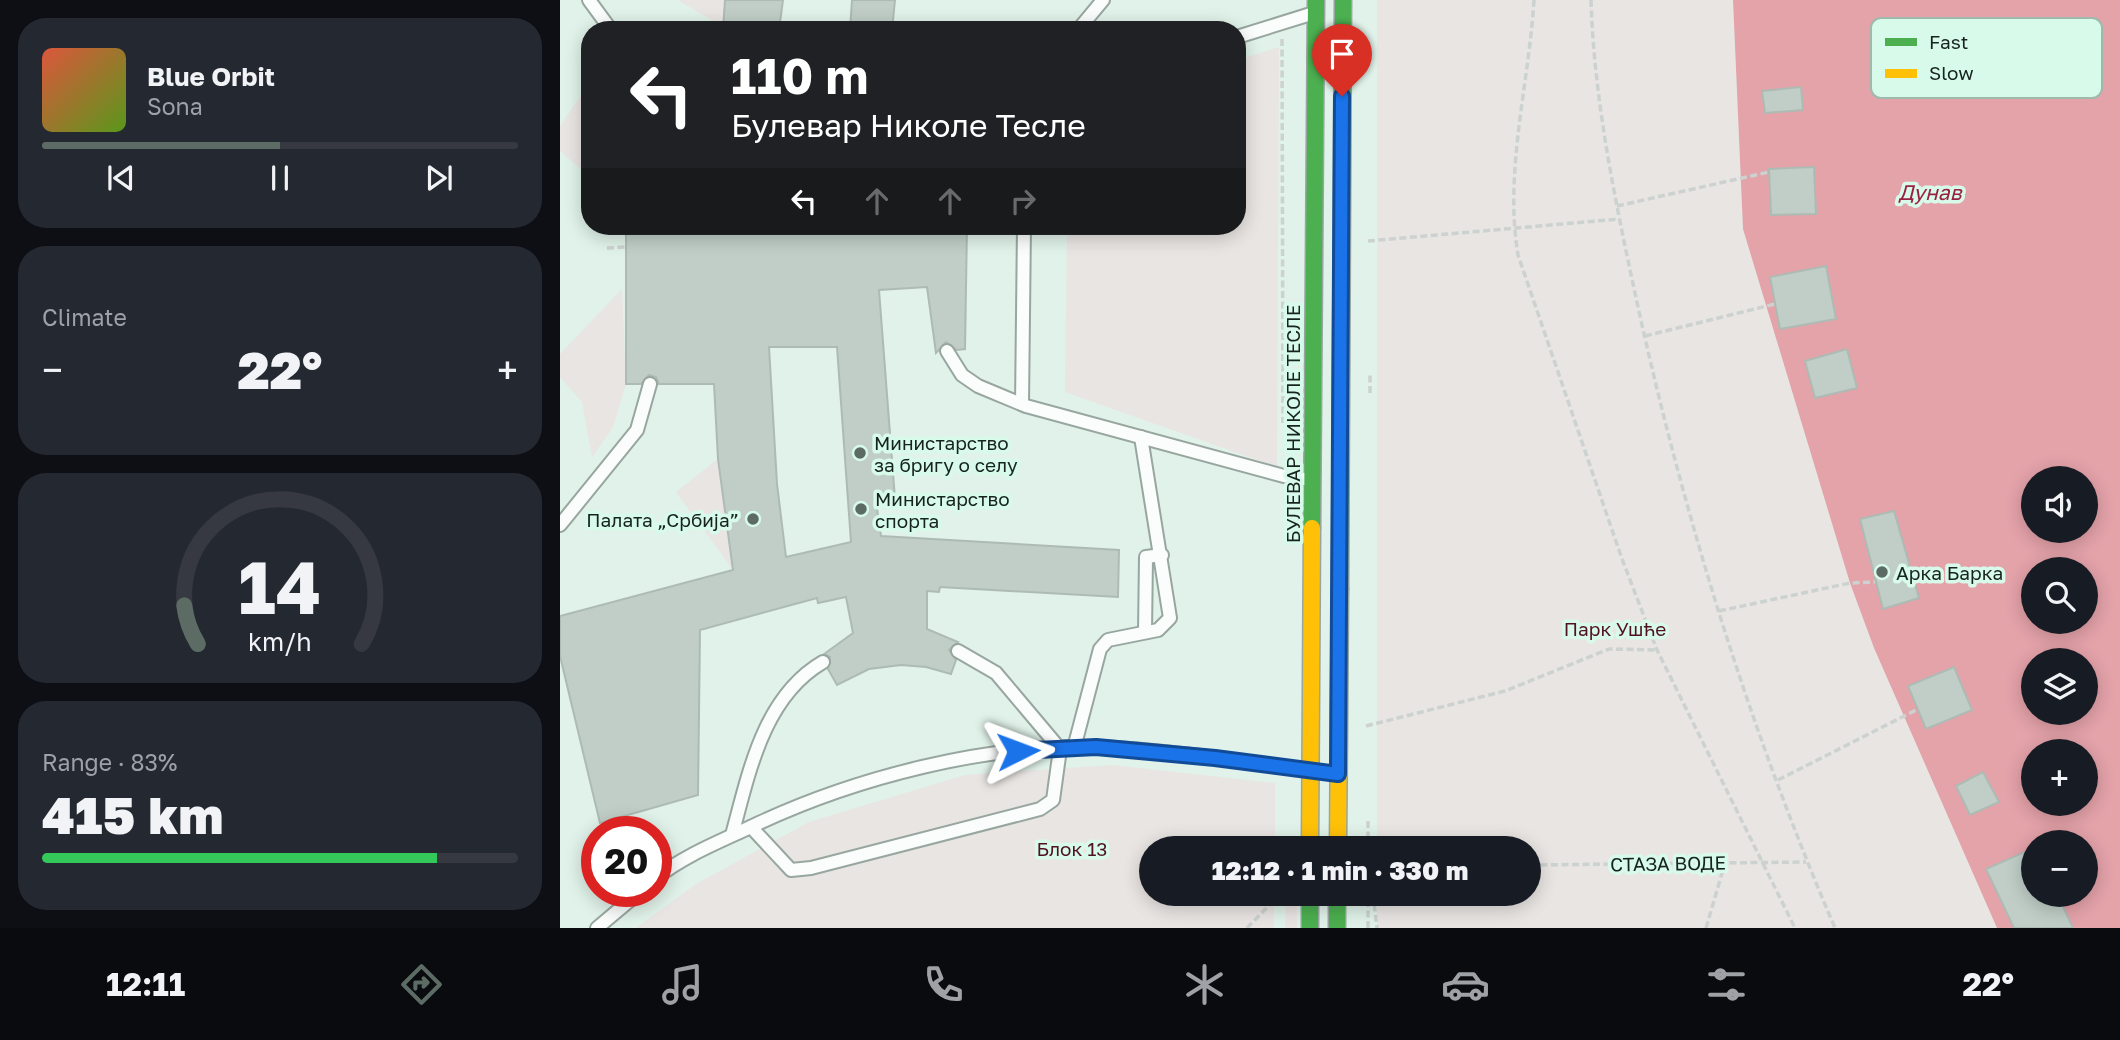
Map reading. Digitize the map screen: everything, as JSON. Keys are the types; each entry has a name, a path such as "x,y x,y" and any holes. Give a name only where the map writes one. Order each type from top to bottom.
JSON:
{"main road":[{"name":"БУЛЕВАР НИКОЛЕ ТЕСЛЕ","path":"1310,836 1316,6"},
{"path":"1338,836 1343,7"},
{"path":"1310,906 1310,928"},
{"path":"1337,906 1337,928"}],"lane":[{"path":"589,0 604,21"},
{"path":"1086,21 1103,0"},
{"path":"1246,34 1282,23 1316,6 1343,7"},
{"path":"1022,404 1024,235"},
{"path":"947,351 962,375 978,386 1022,404 1284,476 1340,483"},
{"path":"560,524 604,475 637,430 650,384"},
{"path":"1074,748 1100,649 1108,639 1158,630 1170,618 1142,437"},
{"path":"1145,632 1146,558 1162,555"},
{"path":"751,827 791,870 811,868 1040,809 1053,800 1060,749 996,673 958,651"},
{"path":"732,835 756,748 785,696 824,662"},
{"path":"672,866 732,835 805,802 901,774 996,752 1074,748 1215,758 1338,774"},
{"path":"597,928 622,907"}],"path":[{"path":"1534,0 1519,125 1514,228 1518,255 1622,559 1657,650 1795,928"},
{"path":"1591,0 1592,44 1619,219 1658,400 1718,612 1806,862 1835,928"},
{"path":"1282,23 1283,435"},
{"path":"1617,206 1769,172"},
{"path":"1368,241 1619,219"},
{"path":"607,248 626,247"},
{"path":"1644,336 1775,304"},
{"path":"1718,612 1850,583 1875,582"},
{"path":"1366,726 1505,691 1609,649 1657,650"},
{"path":"1778,780 1918,709"},
{"path":"1706,928 1725,862"},
{"name":"СТАЗА ВОДЕ","path":"1541,865 1806,862"},
{"path":"1247,928 1268,906"},
{"path":"1368,928 1369,906"},
{"path":"1372,906 1377,928"}],"green space":[{"path":"678,0 725,0 723,21 713,21"},
{"name":"Парк Ушће","path":"1377,0 1733,0 1743,229 1850,583 1874,648 1997,928 1377,928 1377,906 1541,906 1541,836 1377,836"},
{"path":"1279,47 1277,467 1065,392 1067,235 1246,235 1246,57"},
{"path":"581,96 581,169 560,151 560,126"},
{"path":"622,289 626,384 613,427 592,457 582,402 560,377 560,354"},
{"path":"718,459 733,570 676,492"},
{"name":"Блок 13","path":"1112,765 1275,783 1275,836 1139,836 1139,906 1274,906 1274,928 636,928 665,907 672,907 672,902 696,884 809,822 965,775"},
{"path":"1286,906 1297,906 1297,928 1285,928"}],"water":[{"name":"Дунав","path":"1733,0 2120,0 2120,928 1997,928 1874,648 1850,583 1743,229"}],"building":[{"path":"725,0 783,0 780,21 724,21"},
{"path":"852,0 895,0 893,21 851,21"},
{"path":"1801,87 1803,110 1765,113 1762,91"},
{"path":"1814,167 1816,214 1771,215 1769,169"},
{"name":"Палата „Србија”","path":"626,235 967,235 965,349 957,350 946,342 936,353 927,287 879,290 895,499 876,502 881,536 1119,550 1118,597 940,587 939,592 927,591 927,629 958,642 949,650 956,660 951,674 926,667 901,665 869,669 837,685 828,669 830,657 824,654 853,633 846,597 818,603 817,598 700,630 698,795 624,816 598,816 560,656 560,616 733,570 718,459 714,384 659,384 656,377 649,375 641,384 626,384","holes":["769,347 837,347 851,542 786,557 777,484"]},
{"path":"1826,266 1836,319 1780,329 1770,277"},
{"path":"1847,349 1857,388 1815,398 1805,361"},
{"path":"1894,511 1919,598 1883,609 1860,519"},
{"path":"1954,667 1972,710 1926,729 1908,686"},
{"path":"1983,772 1999,802 1970,815 1956,786"},
{"path":"2021,854 2021,907 2063,907 2073,928 2014,928 1986,869"}],"traffic: fast":[{"path":"1312,528 1316,0"},
{"path":"1340,589 1343,0"},
{"path":"1310,906 1310,928"},
{"path":"1337,906 1337,928"}],"traffic: slow":[{"path":"1310,836 1312,528"},
{"path":"1338,836 1340,589"}],"place":[{"name":"Министарство за бригу о селу","path":"860,453"},
{"name":"Министарство спорта","path":"861,509"},
{"name":"Палата „Србија”","path":"753,519"},
{"name":"Арка Барка","path":"1882,572"}],"route":[{"path":"1018,751 1096,747 1215,758 1338,774 1342,96"}]}
